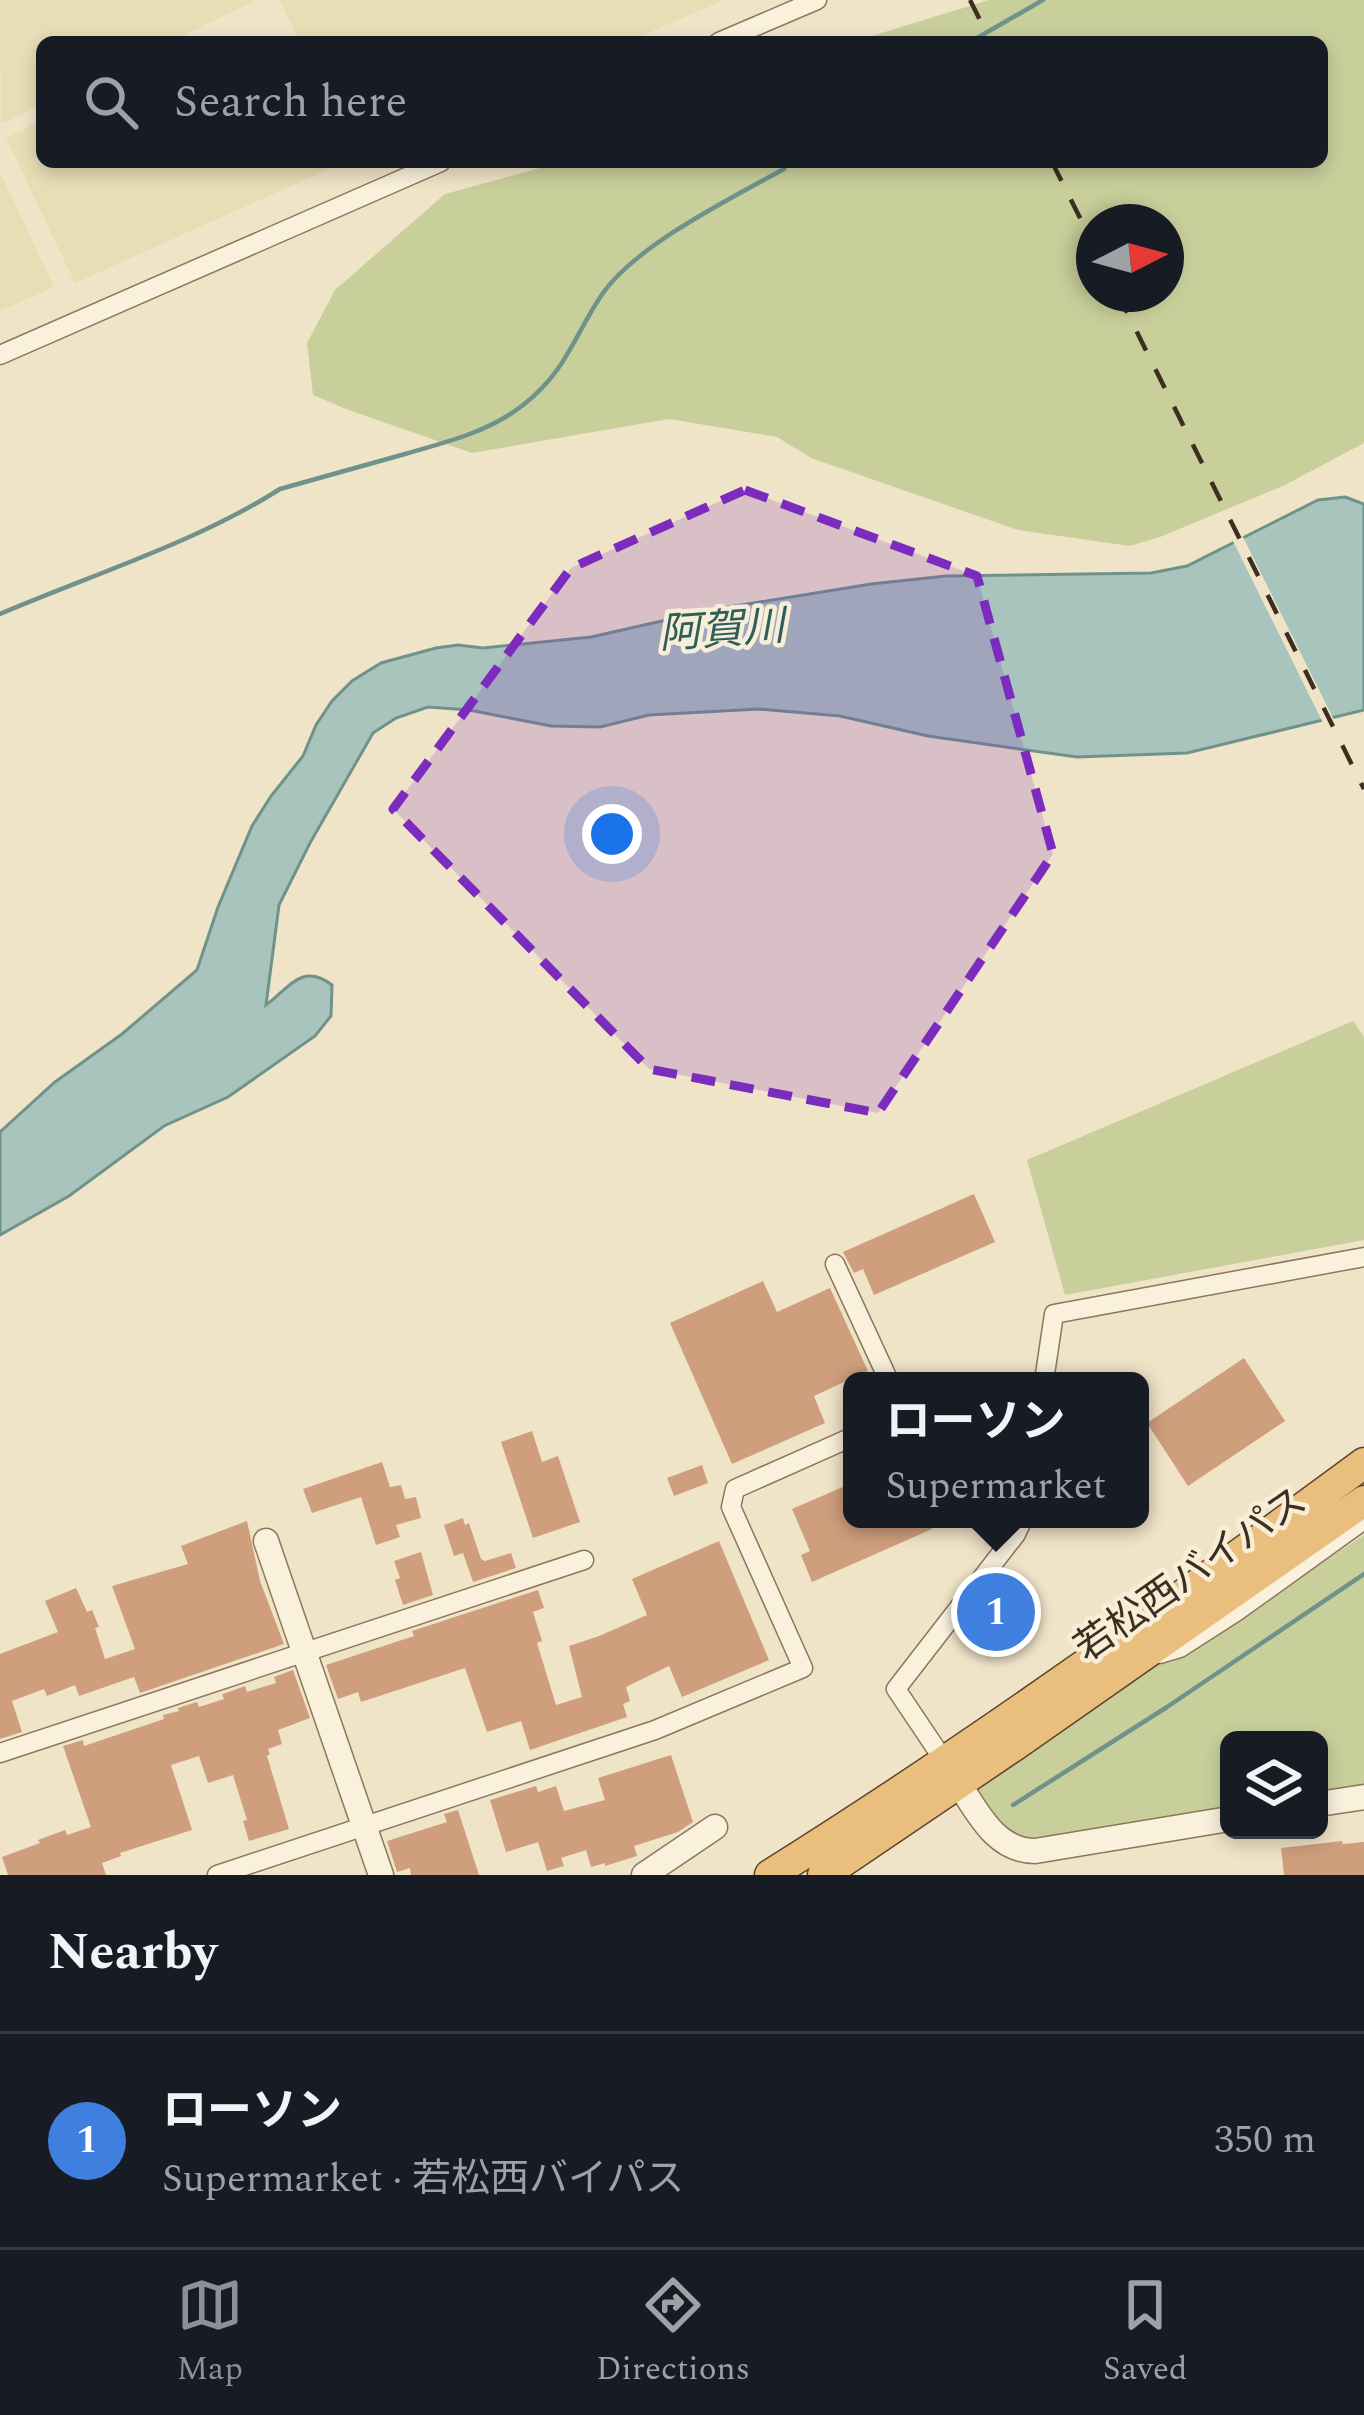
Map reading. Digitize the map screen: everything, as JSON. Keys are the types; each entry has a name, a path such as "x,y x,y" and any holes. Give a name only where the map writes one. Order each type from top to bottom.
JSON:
{"highway":[{"name":"若松西バイパス","path":"823,1875 1076,1669 1364,1463"},
{"name":"若松西バイパス","path":"770,1875 1138,1660 1364,1501"}],"street":[{"path":"732,36 817,0"},
{"path":"0,355 427,168"},
{"path":"1045,1372 1054,1314 1364,1257"},
{"path":"836,1264 885,1372"},
{"path":"217,1875 655,1730 802,1667 731,1508 735,1489 843,1441"},
{"path":"1076,1669 1090,1650 1364,1448"},
{"path":"1138,1660 1180,1648 1364,1520"},
{"path":"1019,1528 896,1689 952,1772 998,1837 1023,1851 1220,1820"},
{"path":"266,1541 380,1875"},
{"path":"0,1753 584,1560"},
{"path":"1328,1803 1364,1797"},
{"path":"644,1875 715,1827"}],"highlighted area":[{"path":"745,490 977,576 1053,854 878,1113 649,1069 393,809 571,568"}],"shaded area":[{"path":"0,0 254,0 182,36 36,36 36,107 1,124"},
{"path":"280,0 724,0 641,36 297,36"},
{"path":"36,123 36,168 331,168 75,283 6,138"},
{"path":"0,172 54,287 0,311"}],"green space":[{"path":"989,0 1364,0 1364,443 1285,485 1130,546 1018,530 811,458 777,437 669,419 472,453 313,395 307,343 335,290 445,194 540,168 1328,168 1328,36 872,36"},
{"path":"1353,1021 1364,1037 1364,1240 1065,1295 1027,1160"},
{"path":"1364,1535 1364,1792 1328,1798 1328,1731 1220,1731 1220,1816 1016,1844 966,1785 1134,1670 1174,1661"}],"water":[{"name":"阿賀川","path":"1345,497 1364,504 1364,710 1187,753 1077,757 928,736 840,716 759,709 649,715 600,727 551,726 428,707 396,718 373,733 279,905 266,1005 296,980 312,976 332,985 331,1016 315,1036 228,1097 164,1126 69,1196 0,1235 0,1132 55,1082 122,1034 197,970 252,826 303,756 332,701 381,663 458,645 483,648 591,637 711,610 871,584 946,576 1151,573 1187,566 1318,500"}],"pier":[{"path":"1241,533 1335,722 1324,725 1231,537"}],"building":[{"path":"974,1194 995,1242 874,1295 863,1269 854,1273 843,1252"},
{"path":"763,1281 777,1312 830,1288 868,1371 843,1372 843,1383 814,1396 825,1423 732,1464 670,1323"},
{"path":"1244,1358 1285,1421 1188,1486 1149,1422"},
{"path":"532,1431 542,1462 558,1456 580,1522 533,1538 501,1442"},
{"path":"382,1462 390,1487 401,1485 405,1499 416,1497 421,1518 396,1525 400,1537 376,1545 361,1497 312,1513 303,1489"},
{"path":"702,1465 708,1483 674,1496 667,1478"},
{"path":"843,1487 843,1528 932,1529 812,1582 801,1555 810,1551 792,1509"},
{"path":"463,1518 481,1559 511,1553 516,1568 473,1582 463,1553 454,1556 444,1525"},
{"path":"247,1521 260,1581 284,1644 140,1693 134,1677 79,1696 75,1685 47,1696 44,1689 12,1701 22,1732 0,1739 0,1654 58,1632 45,1601 76,1588 99,1627 95,1628 105,1659 135,1649 112,1586 188,1564 181,1546"},
{"path":"719,1541 769,1660 682,1697 669,1666 626,1687 627,1717 530,1750 521,1721 487,1732 465,1668 361,1702 358,1692 338,1699 326,1665 538,1590 544,1608 533,1612 542,1641 537,1643 556,1705 582,1697 569,1646 647,1615 632,1579"},
{"path":"421,1552 433,1595 403,1605 394,1561"},
{"path":"1001,1588 1020,1613 992,1635 974,1611"},
{"path":"293,1670 310,1718 278,1730 282,1744 268,1749 267,1756 289,1829 249,1841 233,1775 208,1783 199,1756 171,1765 192,1830 120,1853 102,1863 106,1875 8,1875 2,1857 65,1830 67,1835 91,1827 63,1746 83,1740 84,1746 164,1719 163,1715 178,1708 224,1699 222,1694 245,1686 247,1692 276,1683 274,1677"},
{"path":"671,1755 693,1822 678,1832 634,1846 637,1856 605,1866 591,1867 586,1850 561,1858 564,1866 547,1871 538,1842 506,1852 490,1800 536,1786 538,1792 556,1786 564,1811 605,1800 598,1778"},
{"path":"458,1810 479,1875 411,1875 410,1868 397,1872 387,1841 447,1822 444,1814"},
{"path":"1364,1842 1364,1875 1284,1875 1281,1848"}],"waterway":[{"path":"980,36 1043,0"},
{"path":"0,614 179,542 280,489 451,440 496,422 550,379 603,293 638,257 784,168"},
{"path":"1013,1805 1364,1574"}],"railway":[{"path":"970,0 988,36"},
{"path":"1055,168 1076,210"},
{"path":"1127,312 1364,789"}],"place":[{"name":"ローソン","path":"996,1612"}]}
